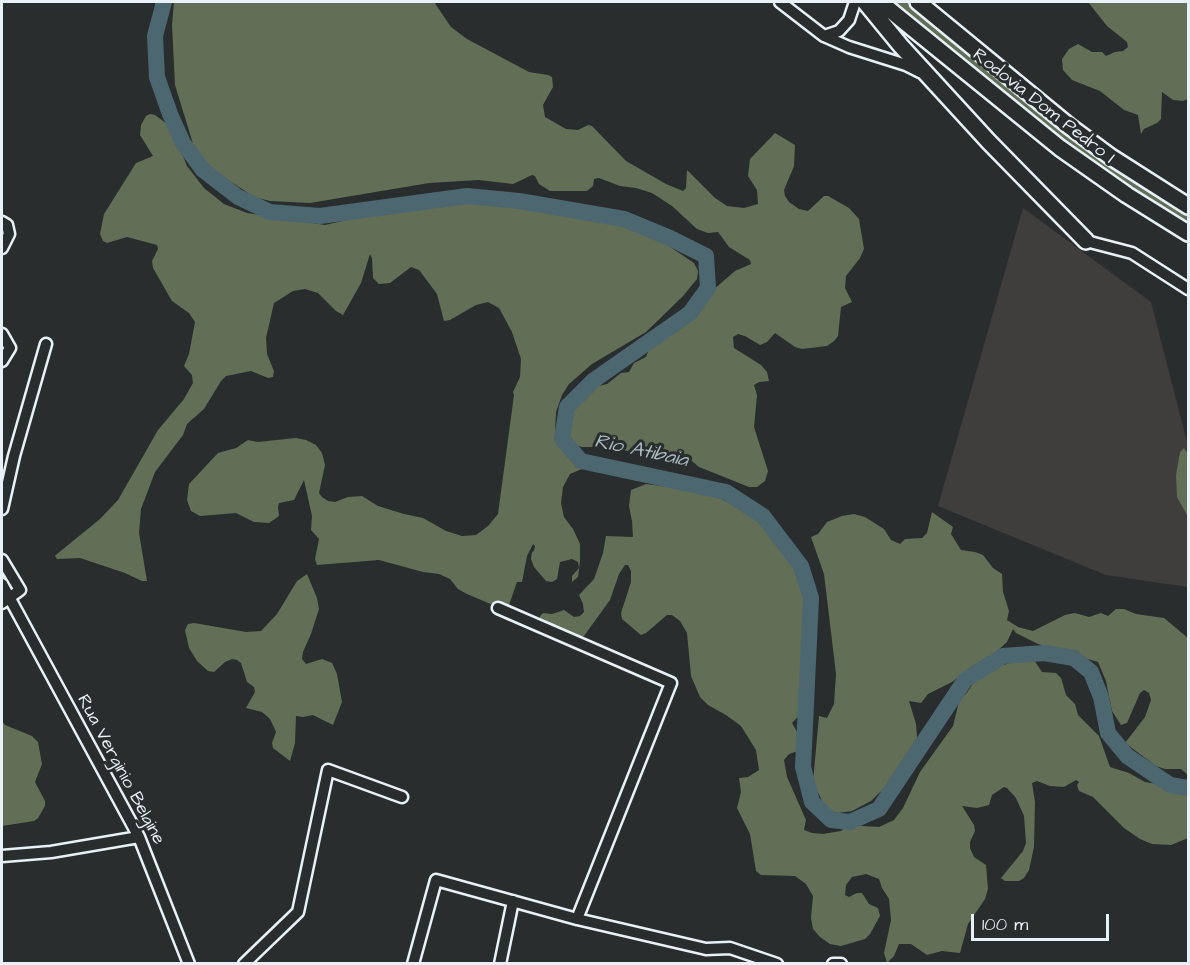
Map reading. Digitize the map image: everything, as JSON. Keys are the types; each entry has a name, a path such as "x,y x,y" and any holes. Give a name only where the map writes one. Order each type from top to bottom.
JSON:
{"highway":[{"path":"865,2 901,46 989,142 1086,241"},
{"name":"Rodovia Dom Pedro I","path":"880,2 1060,148 1126,195 1188,233"},
{"name":"Rodovia Dom Pedro I","path":"918,2 1069,126 1111,157 1188,206"}],"street":[{"path":"780,2 824,36 849,47 906,65 929,76"},
{"path":"824,36 839,31 849,20 855,2"},
{"path":"2,222 7,225 9,234 2,248"},
{"path":"1086,241 1132,253 1188,289"},
{"path":"2,334 10,348 2,360"},
{"path":"2,509 14,456 46,344"},
{"path":"2,453 14,456"},
{"path":"2,560 20,590 5,600"},
{"name":"Rua Verginio Belgine","path":"2,584 5,600 139,837 189,963"},
{"path":"498,608 671,683 577,919"},
{"path":"244,963 298,912 328,770 402,797"},
{"path":"2,856 51,852 139,837"},
{"path":"413,963 436,880 577,919 706,948 730,948 777,963"},
{"path":"500,963 513,901"},
{"path":"833,963 841,963"}],"shaded area":[{"path":"1023,208 1151,302 1188,446 1188,587 1106,575 938,506"}],"green space":[{"path":"174,2 434,2 451,27 467,39 529,72 552,77 553,87 543,105 545,117 566,129 578,130 588,125 592,126 626,161 683,191 686,188 687,170 715,198 727,206 744,208 758,204 757,190 748,176 750,159 775,133 795,145 794,166 784,190 785,196 799,209 808,211 824,196 849,208 859,219 864,249 846,276 845,288 852,302 841,307 838,336 827,346 802,349 795,347 775,333 767,342 760,345 745,336 738,334 733,337 734,348 761,365 767,372 769,381 754,385 757,395 754,427 768,471 765,481 757,487 749,487 699,467 687,457 668,452 635,452 582,447 575,445 570,438 568,417 572,405 585,389 607,384 621,373 629,372 634,363 646,357 655,340 679,323 697,315 713,290 735,271 751,264 750,260 729,247 718,232 708,233 697,229 672,206 652,193 620,186 599,178 594,179 593,186 587,191 550,191 539,184 532,175 513,184 479,180 429,183 310,203 270,201 254,197 209,167 198,156 194,147 175,85 172,25"},
{"path":"889,2 908,2 992,68 1040,112 1188,213 1188,227 1034,123 985,77"},
{"path":"1088,2 1188,2 1188,99 1173,100 1162,92 1161,119 1144,129 1141,134 1138,115 1124,110 1100,91 1072,80 1063,70 1062,59 1069,49 1078,44 1092,52 1102,52 1106,56 1123,51 1128,47 1127,42 1107,26"},
{"path":"150,114 167,124 187,166 204,188 224,204 247,213 325,225 424,202 513,199 638,218 649,225 663,242 694,263 698,271 697,279 683,296 646,332 592,364 569,384 562,395 556,412 555,433 568,454 589,466 570,474 563,487 561,503 564,517 580,544 580,561 578,577 572,582 572,576 579,568 578,562 572,559 560,562 557,579 552,582 546,581 534,567 531,559 535,546 533,544 527,556 522,582 517,582 507,611 467,594 458,589 450,579 439,574 379,560 317,565 315,559 319,539 311,530 312,516 304,480 294,500 279,503 279,516 269,523 254,522 236,513 200,516 191,511 187,500 189,484 218,453 236,448 248,440 258,442 296,438 316,445 322,453 325,465 319,493 328,501 335,502 348,497 362,496 378,506 423,518 446,531 462,536 476,535 498,514 513,392 520,377 521,359 512,332 499,308 488,302 476,305 444,321 437,294 419,270 411,267 390,283 379,284 373,278 370,254 361,283 343,315 318,293 305,289 293,291 274,303 266,338 267,354 274,371 273,377 268,378 251,371 226,376 204,409 187,424 183,435 155,472 141,509 139,533 147,581 80,558 57,559 55,556 57,554 100,519 118,500 158,430 184,399 193,383 192,375 184,366 189,354 195,322 189,313 172,301 153,268 152,261 158,249 157,245 127,237 107,243 103,241 100,234 104,214 136,163 153,156 140,135 141,125 146,116"},
{"path":"1184,448 1188,454 1188,517 1177,497 1176,475 1180,452"},
{"path":"646,484 711,493 749,512 773,530 781,532 799,561 812,623 811,700 792,723 800,737 801,745 798,751 789,754 784,760 787,777 806,820 804,830 823,834 841,831 847,825 879,827 894,820 903,808 920,772 953,726 960,698 966,694 974,682 985,674 1024,658 1034,660 1042,672 1056,673 1061,678 1066,695 1075,704 1078,715 1099,736 1110,767 1129,773 1145,782 1188,789 1188,838 1171,845 1152,844 1124,828 1093,797 1079,791 1077,785 1079,782 1076,780 1064,787 1050,786 1037,781 1032,783 1035,802 1034,847 1029,870 1019,881 1005,881 1001,878 1023,851 1026,843 1024,816 1016,798 1004,787 992,795 989,805 977,808 962,806 974,825 975,831 970,848 974,857 986,865 988,889 985,899 968,924 960,953 942,951 927,955 911,944 899,944 894,956 887,963 884,953 891,920 889,899 879,879 866,874 852,877 846,885 845,895 849,897 862,893 869,904 878,908 880,916 865,939 841,946 830,944 813,929 811,918 813,896 806,884 795,876 761,875 756,871 750,834 737,808 741,792 739,778 748,777 759,770 756,750 741,726 708,705 700,697 691,676 687,633 680,621 672,615 667,615 641,635 622,619 621,613 631,582 631,571 628,565 625,565 619,574 610,600 584,636 577,637 539,622 543,613 552,614 564,610 574,617 584,612 579,595 594,579 606,536 633,537 629,506 631,490"},
{"path":"932,512 953,527 951,534 961,550 983,555 993,568 1002,574 1003,592 1009,611 1007,620 1018,627 1033,631 1065,615 1075,613 1089,617 1101,613 1108,616 1116,609 1124,609 1136,614 1164,618 1188,638 1188,775 1181,769 1165,769 1156,766 1125,743 1145,717 1151,700 1149,693 1144,690 1140,693 1127,723 1121,725 1112,711 1106,681 1098,662 1038,644 1016,633 1013,629 1007,642 996,652 952,682 928,694 921,703 909,701 916,724 915,749 908,765 871,801 852,811 838,813 831,812 824,805 813,782 819,716 827,718 834,704 836,674 824,574 811,537 818,534 827,522 854,514 865,517 884,529 891,540 900,544 905,539 922,538 927,533"},
{"path":"307,574 319,609 302,659 306,664 322,659 332,663 337,674 342,702 333,725 313,715 296,716 295,743 290,761 273,748 272,743 276,732 270,719 262,712 246,708 255,692 254,687 247,682 241,663 232,659 214,672 208,671 197,661 189,648 185,630 188,624 194,623 246,632 261,631 277,614 297,581"},
{"path":"2,721 5,725 32,736 38,742 42,764 35,782 45,801 45,806 34,821 2,826"}],"waterway":[{"name":"Rio Atibaia","path":"164,2 155,36 157,77 183,143 203,170 238,197 270,212 320,216 467,196 519,201 624,219 706,256 708,288 690,313 594,380 567,407 562,439 581,461 726,492 763,516 801,566 811,598 803,767 812,802 831,820 850,822 879,809 965,680 1003,656 1044,653 1074,658 1091,672 1101,697 1108,733 1127,756 1170,785 1188,788"}]}
